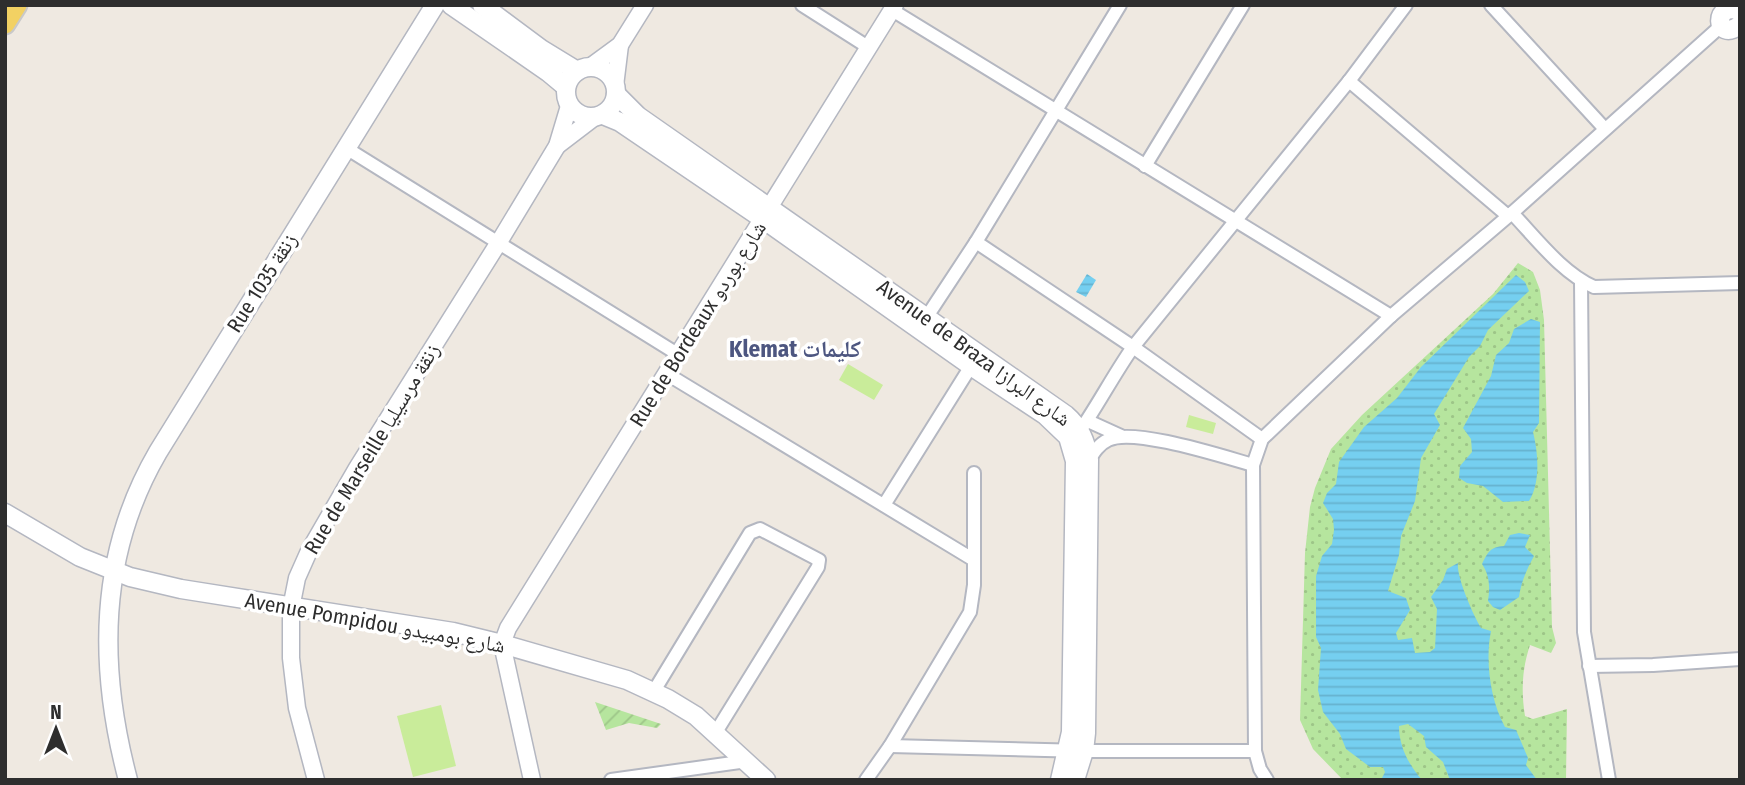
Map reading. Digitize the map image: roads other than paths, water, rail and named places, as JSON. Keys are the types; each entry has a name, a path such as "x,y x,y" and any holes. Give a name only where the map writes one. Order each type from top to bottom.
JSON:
{"main road":[{"path":"5,24 17,5"},
{"name":"Rue 1035 زنقة","path":"128,780 116,733 108,630 117,550 141,481 435,5"},
{"path":"452,5 566,87 569,106 580,116 599,116 614,102 616,90 606,72 583,69 541,49 482,5"},
{"path":"566,87 583,69"},
{"name":"Avenue de Braza شارع البرازا","path":"616,90 638,116 971,366 1045,415 1064,432 1080,432"},
{"name":"Avenue de Braza شارع البرازا","path":"599,116 620,122 767,213 1066,415 1080,432 1087,444 1089,460 1075,780"},
{"name":"Avenue de Braza شارع البرازا","path":"1060,780 1076,751 1072,732 1075,461 1080,432"},
{"name":"Avenue Pompidou شارع بومبيدو","path":"5,513 79,557 113,572 181,589 453,632 627,680 654,691 696,716 766,780"}],"street":[{"path":"583,69 620,45 645,5"},
{"path":"802,5 868,47"},
{"path":"926,318 976,242 1120,5"},
{"path":"1146,166 1243,5"},
{"path":"1491,5 1605,129"},
{"path":"894,8 1056,111 1391,316"},
{"name":"Rue de Bordeaux شارع بوردو","path":"502,644 508,628 894,8"},
{"path":"1253,465 1135,436 1080,432 1113,374 1132,347 1349,81 1399,8"},
{"path":"1267,780 1260,769 1255,751 1253,465 1262,439 1391,316 1510,215 1729,18"},
{"path":"616,90 620,45"},
{"path":"1349,81 1510,215 1581,281 1594,287 1740,283"},
{"name":"Rue de Marseille زنقة مرسيليا","path":"316,780 298,708 291,658 292,594 305,560 357,468 557,146 569,106"},
{"name":"Rue de Marseille زنقة مرسيليا","path":"557,146 599,116"},
{"path":"346,148 679,355"},
{"path":"976,242 1262,439"},
{"path":"1581,281 1584,632 1609,780"},
{"path":"884,505 971,366"},
{"path":"667,374 974,560"},
{"path":"1089,460 1108,439 1121,436"},
{"path":"866,780 890,746 970,611 974,585 974,473"},
{"path":"654,691 750,533 760,529 819,560 818,567 716,732"},
{"path":"502,644 532,780"},
{"path":"1590,666 1740,659"},
{"path":"890,746 1076,751 1255,751"},
{"path":"611,780 747,761"}],"water":[{"path":"1087,274 1096,280 1086,297 1076,292"},
{"path":"1516,275 1525,282 1529,291 1488,330 1434,414 1440,425 1421,458 1415,501 1401,536 1399,555 1388,591 1406,598 1410,610 1396,633 1398,640 1412,638 1415,653 1430,652 1435,648 1437,609 1431,597 1447,569 1458,563 1462,586 1474,614 1481,628 1491,631 1490,680 1500,716 1505,727 1516,730 1528,758 1526,765 1537,780 1450,780 1443,762 1426,747 1424,736 1408,724 1399,726 1401,741 1409,762 1422,780 1381,780 1385,772 1383,767 1370,767 1346,749 1340,734 1323,712 1318,690 1321,648 1316,637 1316,576 1322,556 1332,544 1334,530 1333,519 1323,503 1327,493 1336,484 1339,462 1364,427 1397,398 1421,367"},
{"path":"1531,319 1540,322 1539,423 1533,432 1537,476 1529,501 1503,502 1483,486 1467,483 1459,478 1460,466 1472,452 1471,439 1463,428 1491,376 1496,355 1509,343 1514,329"},
{"path":"1510,535 1530,535 1525,547 1534,556 1519,597 1500,610 1488,601 1489,582 1482,564 1490,551 1504,546"}],"district":[{"name":"Klemat كليمات","path":"795,349"}]}
